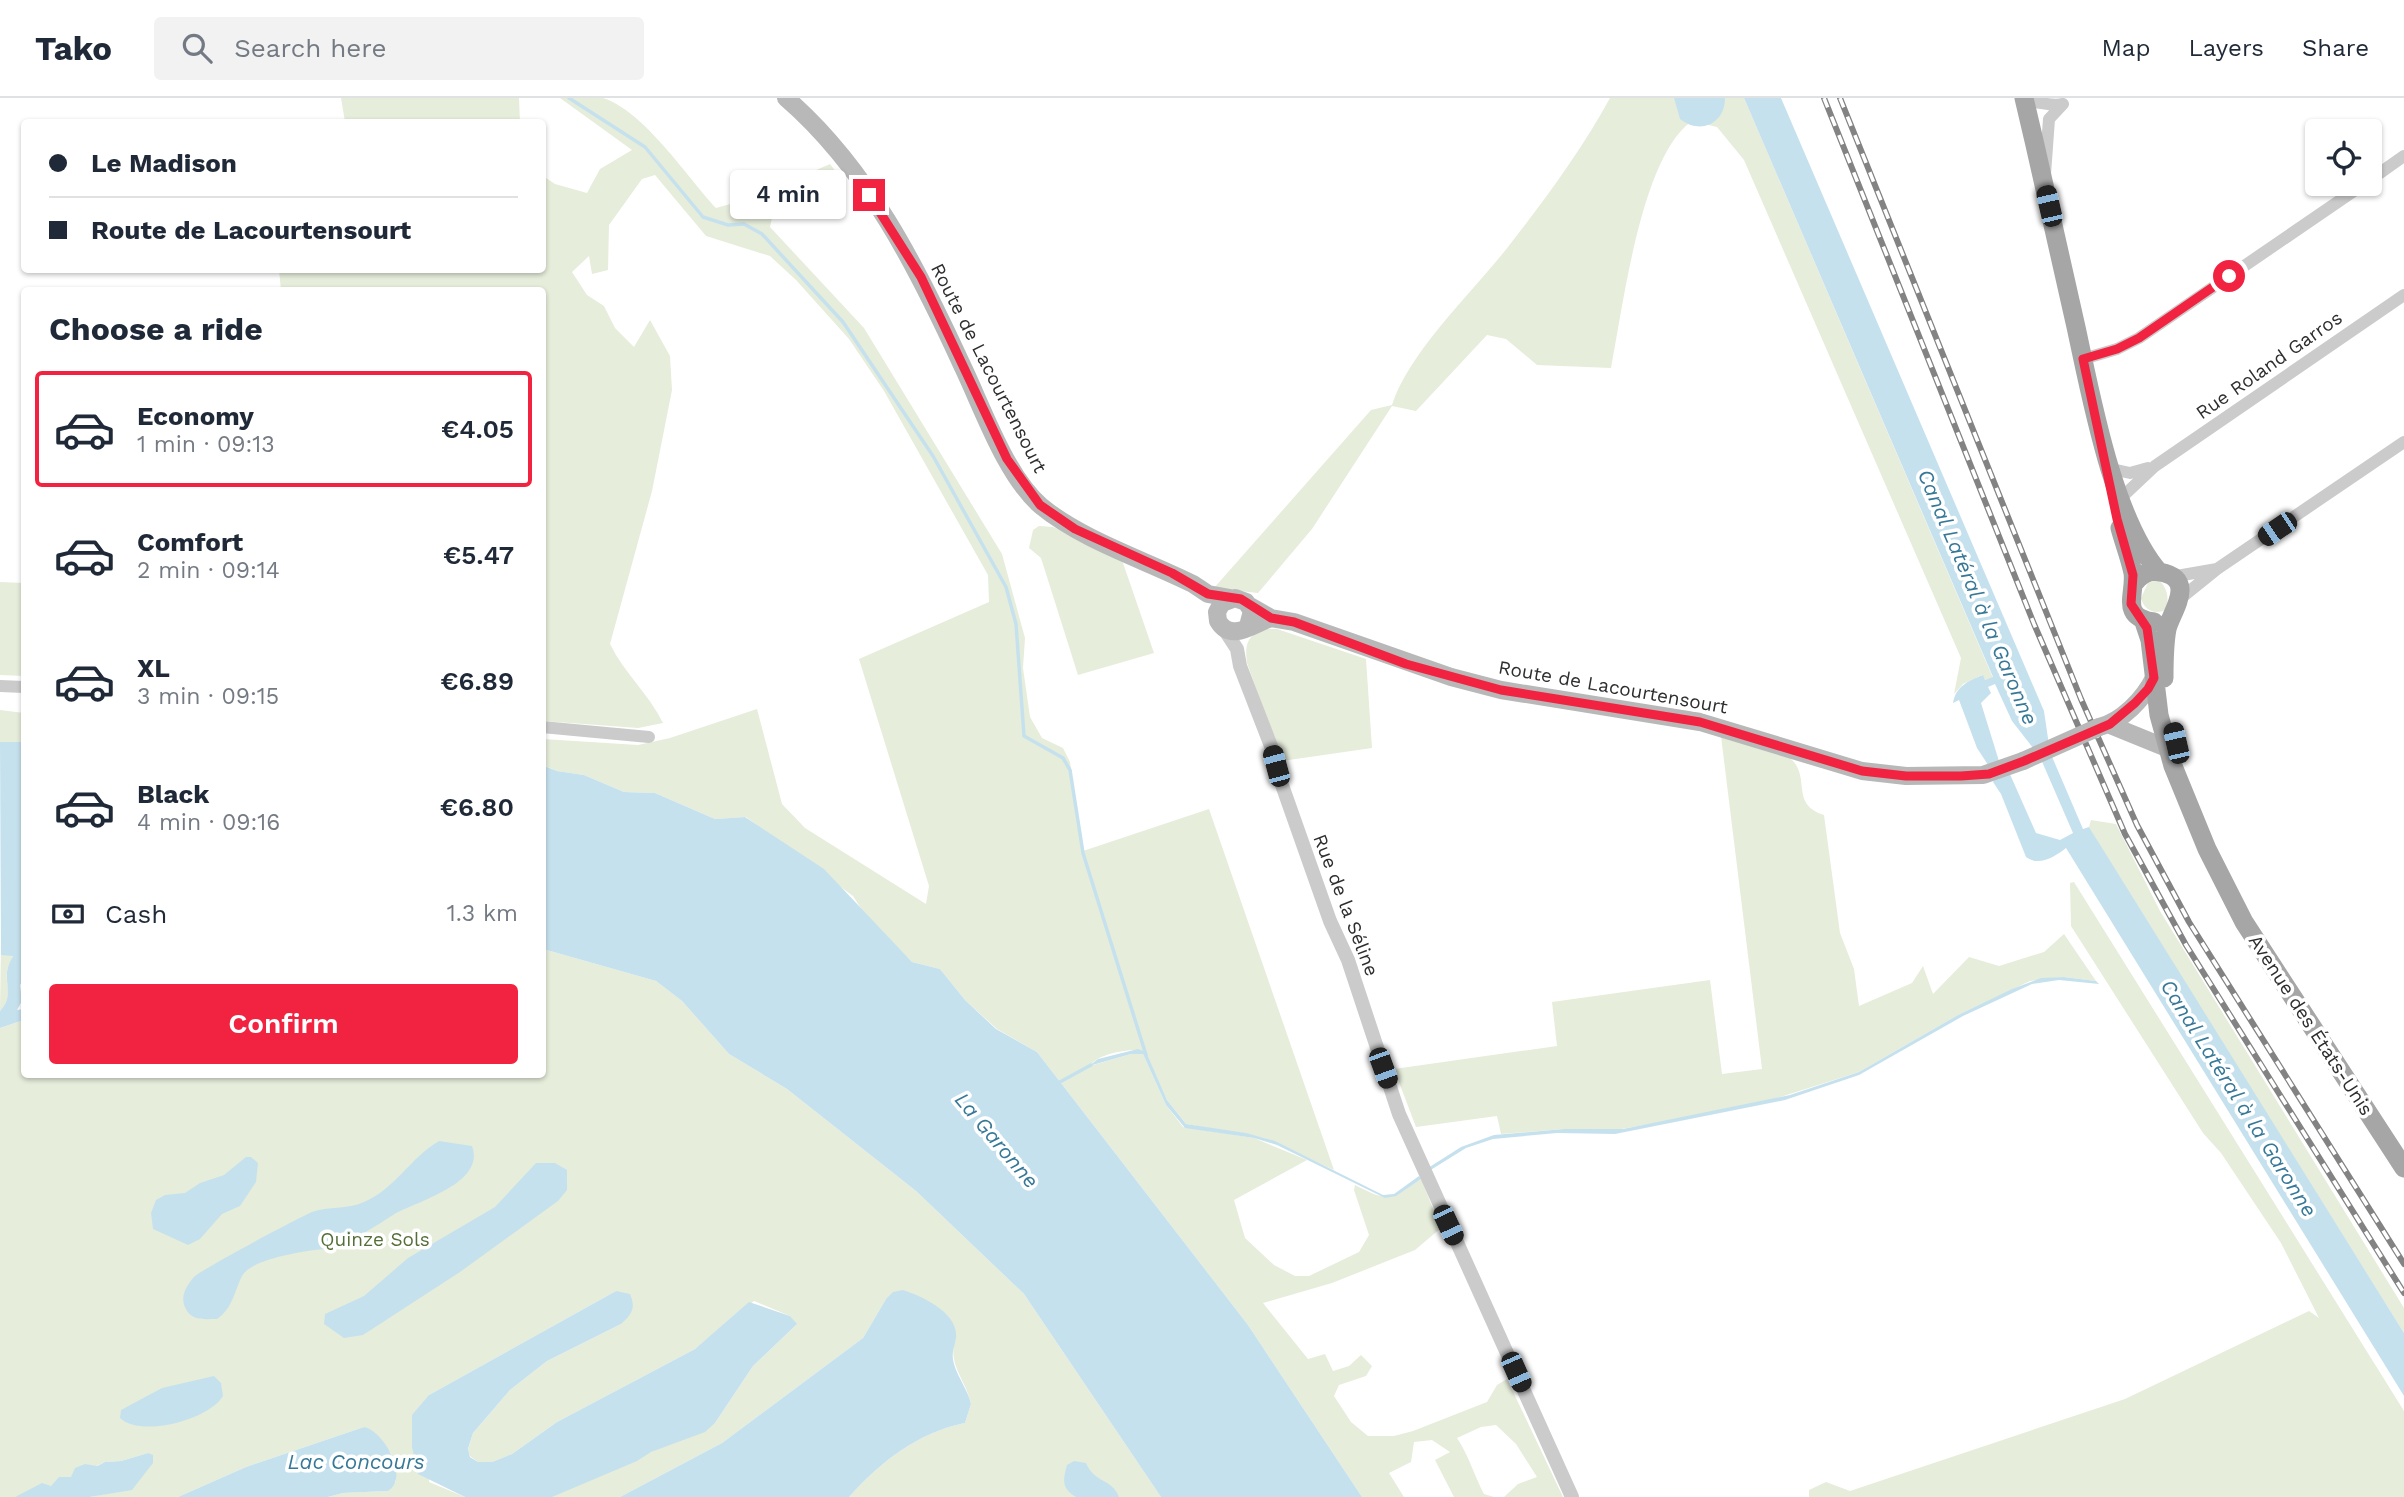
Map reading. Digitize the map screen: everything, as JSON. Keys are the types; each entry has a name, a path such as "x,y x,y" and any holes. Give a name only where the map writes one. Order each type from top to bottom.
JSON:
{"main road":[{"name":"Route de Lacourtensourt","path":"786,98 846,160 906,252 1007,459 1040,505 1075,529 1172,573 1208,594 1241,599 1271,618 1294,622 1451,677 1501,690 1700,722 1862,771 1906,776 1996,771 2024,761 2105,726 2148,689 2154,678"},
{"path":"2025,101 2102,438 2115,508 2133,575 2131,604 2143,620 2150,640 2154,678 2169,748 2182,794 2195,819"},
{"path":"2102,438 2120,498 2139,546 2180,590 2181,598 2171,617 2165,640 2164,685 2195,819"},
{"path":"2133,585 2144,574 2165,574"},
{"path":"1208,594 1221,623 1233,632 1271,618"},
{"path":"1221,623 1219,607 1230,598"},
{"path":"1247,628 1252,617 1250,606"},
{"path":"2143,620 2158,622 2171,617"},
{"path":"2105,726 2169,748"},
{"name":"Avenue des États-Unis","path":"2195,819 2221,879 2244,922 2404,1168"}],"street":[{"path":"2025,101 2051,106 2067,101"},
{"path":"2043,181 2048,156 2049,119 2067,101"},
{"path":"2382,172 2404,156"},
{"path":"2083,359 2117,349 2139,338 2346,196"},
{"name":"Rue Roland Garros","path":"2120,498 2155,466 2404,295"},
{"path":"2181,598 2217,569 2404,442"},
{"name":"Rue Roland Garros","path":"2112,469 2130,474 2155,466"},
{"path":"2165,574 2217,569"},
{"name":"Rue de la Séline","path":"1221,623 1237,649 1240,666 1329,921 1343,947 1395,1102 1424,1173 1572,1497"},
{"path":"1237,649 1247,628"},
{"path":"0,685 21,687"},
{"path":"546,727 649,737"}],"green space":[{"path":"341,98 519,98 520,119 344,119"},
{"path":"560,98 603,98 634,116 664,146 716,208 755,197 830,164 843,181 773,213 770,227 864,328 1002,554 1025,638 1023,668 1030,717 1042,738 1063,748 1070,762 1083,851 1209,809 1334,1170 1264,1138 1186,1124 1167,1100 1145,1052 1132,1050 1115,1053 1100,1058 1090,1066 1131,1054 1143,1054 1166,1105 1183,1127 1254,1138 1307,1160 1234,1200 1245,1238 1274,1265 1295,1276 1309,1276 1359,1252 1369,1235 1354,1190 1355,1185 1375,1194 1389,1196 1421,1179 1441,1228 1415,1250 1332,1283 1263,1303 1308,1359 1325,1354 1333,1371 1349,1366 1361,1355 1372,1366 1366,1376 1339,1385 1334,1396 1351,1422 1368,1436 1394,1436 1413,1431 1487,1402 1497,1385 1507,1379 1563,1497 1504,1497 1518,1484 1537,1477 1516,1444 1496,1425 1481,1427 1457,1438 1484,1494 1494,1497 1454,1497 1435,1460 1450,1452 1432,1440 1414,1442 1411,1462 1389,1473 1404,1497 1362,1497 1248,1325 1037,1052 997,1029 965,1000 940,969 912,962 866,916 853,896 746,817 715,819 655,793 624,792 584,775 557,771 546,766 546,739 638,745 670,738 757,709 782,804 805,828 926,904 929,886 859,659 989,602 988,575 884,391 849,339 796,280 770,256 706,236 655,175 642,179 609,225 608,270 592,274 589,256 572,272 587,295 604,306 615,328 634,347 650,320 670,356 672,390 652,491 610,644 663,723 638,728 546,721 546,287 281,287 279,273 546,273 546,178 555,184 587,193 600,169 632,150"},
{"path":"1610,98 1744,98 1993,678 1985,680 1982,675 1963,684 1954,694 1961,658 1744,160 1717,127 1692,121 1674,139 1647,198 1628,272 1611,368 1537,365 1506,339 1487,335 1416,411 1392,406 1312,529 1258,593 1214,588 1371,410 1392,405 1413,363 1538,208 1576,154"},
{"path":"1039,526 1053,527 1122,560 1154,653 1078,675 1041,558 1029,548 1033,530"},
{"path":"2159,580 2166,590 2167,606 2166,610 2154,612 2144,606 2141,598 2148,583"},
{"path":"0,582 21,583 21,676 0,675"},
{"path":"1260,629 1277,629 1366,659 1372,748 1282,761 1247,663 1248,643"},
{"path":"0,710 21,713 21,742 0,742"},
{"path":"1721,736 1785,754 1800,773 1807,804 1824,815 1840,933 1854,969 1859,1006 1912,983 1923,966 1933,994 1969,957 1999,966 2044,952 2064,934 2096,981 2064,977 2030,981 1958,1015 1859,1072 1752,1106 1610,1131 1564,1129 1501,1134 1497,1116 1416,1127 1394,1069 1557,1046 1552,1002 1710,980 1722,1074 1762,1069"},
{"path":"2091,820 2116,824 2160,911 2404,1308 2404,1333 2110,864 2089,827"},
{"path":"2074,882 2404,1411 2404,1497 1809,1497 1809,1490 1826,1482 1850,1491 2125,1399 2309,1311 2319,1318 2281,1243 2221,1153 2203,1133 2071,926 2070,883"},
{"path":"1,939 13,955 7,972 9,996 0,1011"},
{"name":"Quinze Sols","path":"546,950 656,981 682,1001 729,1054 787,1089 916,1191 1024,1294 1161,1497 849,1497 901,1450 932,1433 965,1423 971,1404 953,1355 956,1337 886,1299 863,1338 722,1443 620,1497 551,1497 715,1423 753,1366 796,1325 790,1316 754,1301 695,1349 557,1422 512,1454 492,1462 478,1462 470,1456 468,1450 473,1433 510,1390 547,1361 621,1324 616,1291 429,1395 429,1482 465,1497 328,1497 343,1493 388,1491 396,1481 391,1453 364,1427 246,1467 178,1497 90,1497 132,1489 148,1453 121,1461 105,1462 51,1486 15,1497 0,1497 0,1028 21,1021 21,1078 546,1078"}],"water":[{"path":"1674,98 1725,98 1724,107 1716,120 1703,126 1695,126 1680,119"},
{"name":"Canal Latéral à la Garonne","path":"1744,98 1781,98 2044,711 2050,752 2083,829 2089,827 2404,1333 2404,1396 2066,848 2042,861 2026,857 2001,794 1993,782 1996,777 1977,748 1959,700 1953,703 1957,692 1968,682 1983,675 1985,680 1993,677","holes":["1995,684 2012,721 2040,757 2073,833 2060,840 2036,833 2009,772 2003,774 1981,703 1991,693 1988,687"]},
{"path":"0,742 21,742 21,1003 17,1010 21,1009 21,1021 0,1028 0,1011 8,997 7,971 13,956 1,955"},
{"name":"La Garonne","path":"546,767 584,775 624,792 655,793 715,819 745,817 824,869 912,962 940,969 965,1000 996,1029 1037,1052 1248,1325 1362,1497 1161,1497 1024,1294 916,1191 787,1089 729,1054 682,1001 656,981 546,950"},
{"path":"2064,977 2096,981 2099,984 2059,980 2032,984 1963,1016 1859,1075 1785,1100 1615,1134 1557,1133 1493,1139 1466,1148 1429,1171 1428,1168 1461,1147 1494,1135 1564,1129 1623,1129 1790,1095 1859,1072 1958,1015 2012,989 2041,978"},
{"path":"1138,1049 1146,1052 1167,1100 1186,1124 1246,1133 1275,1141 1383,1195 1394,1194 1419,1176 1421,1179 1396,1196 1385,1198 1277,1145 1254,1138 1185,1128 1166,1105 1143,1054 1131,1054 1089,1066 1098,1059"},
{"path":"439,1141 472,1146 474,1159 469,1171 446,1190 393,1215 336,1248 285,1255 248,1269 242,1276 230,1305 217,1319 196,1318 187,1311 183,1302 184,1293 200,1272 312,1212 358,1204 375,1196"},
{"path":"246,1157 251,1157 258,1163 256,1182 240,1206 222,1214 200,1239 188,1245 153,1229 151,1213 156,1200 165,1195 185,1193 200,1183 224,1175"},
{"path":"536,1163 555,1163 567,1170 567,1190 558,1201 460,1272 363,1335 344,1338 324,1324 325,1314 364,1296 408,1258 495,1207"},
{"path":"903,1290 929,1301 952,1321 956,1338 954,1364 971,1404 965,1423 932,1433 901,1450 849,1497 620,1497 722,1443 863,1338 886,1299 893,1292"},
{"path":"616,1291 630,1294 633,1307 628,1317 621,1324 547,1361 510,1390 473,1433 468,1449 470,1457 478,1462 492,1462 512,1454 557,1422 695,1349 749,1302 790,1316 797,1324 753,1366 715,1423 705,1432 651,1452 637,1461 552,1497 465,1497 418,1474 412,1447 412,1415 429,1395"},
{"path":"214,1376 221,1383 223,1396 215,1405 190,1419 174,1424 143,1426 130,1424 120,1418 121,1410 162,1388"},
{"name":"Lac Concours","path":"364,1427 379,1437 392,1456 396,1476 394,1485 388,1491 343,1493 328,1497 178,1497 246,1467"},
{"path":"148,1453 153,1455 153,1463 132,1490 90,1497 15,1497 42,1483 51,1486 59,1477 71,1477 75,1468 85,1464 97,1466"},
{"path":"1074,1461 1086,1463 1119,1497 1076,1497 1071,1494 1064,1479 1067,1465"}],"waterway":[{"path":"569,98 645,147 703,217 728,225 744,224 762,234 843,322 933,456 1006,587 1016,624 1024,736 1063,758 1070,770 1083,853 1146,1055"},
{"path":"1058,1083 1091,1065"}],"railway":[{"path":"1824,98 2034,624 2125,834 2186,945 2404,1293"},
{"path":"1840,98 2081,699 2137,825 2189,922 2404,1264"}],"route":[{"path":"869,195 921,277 1007,459 1040,505 1075,529 1172,573 1208,594 1241,599 1256,611 1271,618 1294,622 1406,664 1501,690 1700,722 1833,763 1882,775 1989,774 2110,724 2123,715 2148,689 2154,678 2150,640 2143,620 2131,604 2133,575 2117,519 2102,438 2083,359 2117,349 2139,338 2229,276"}]}
